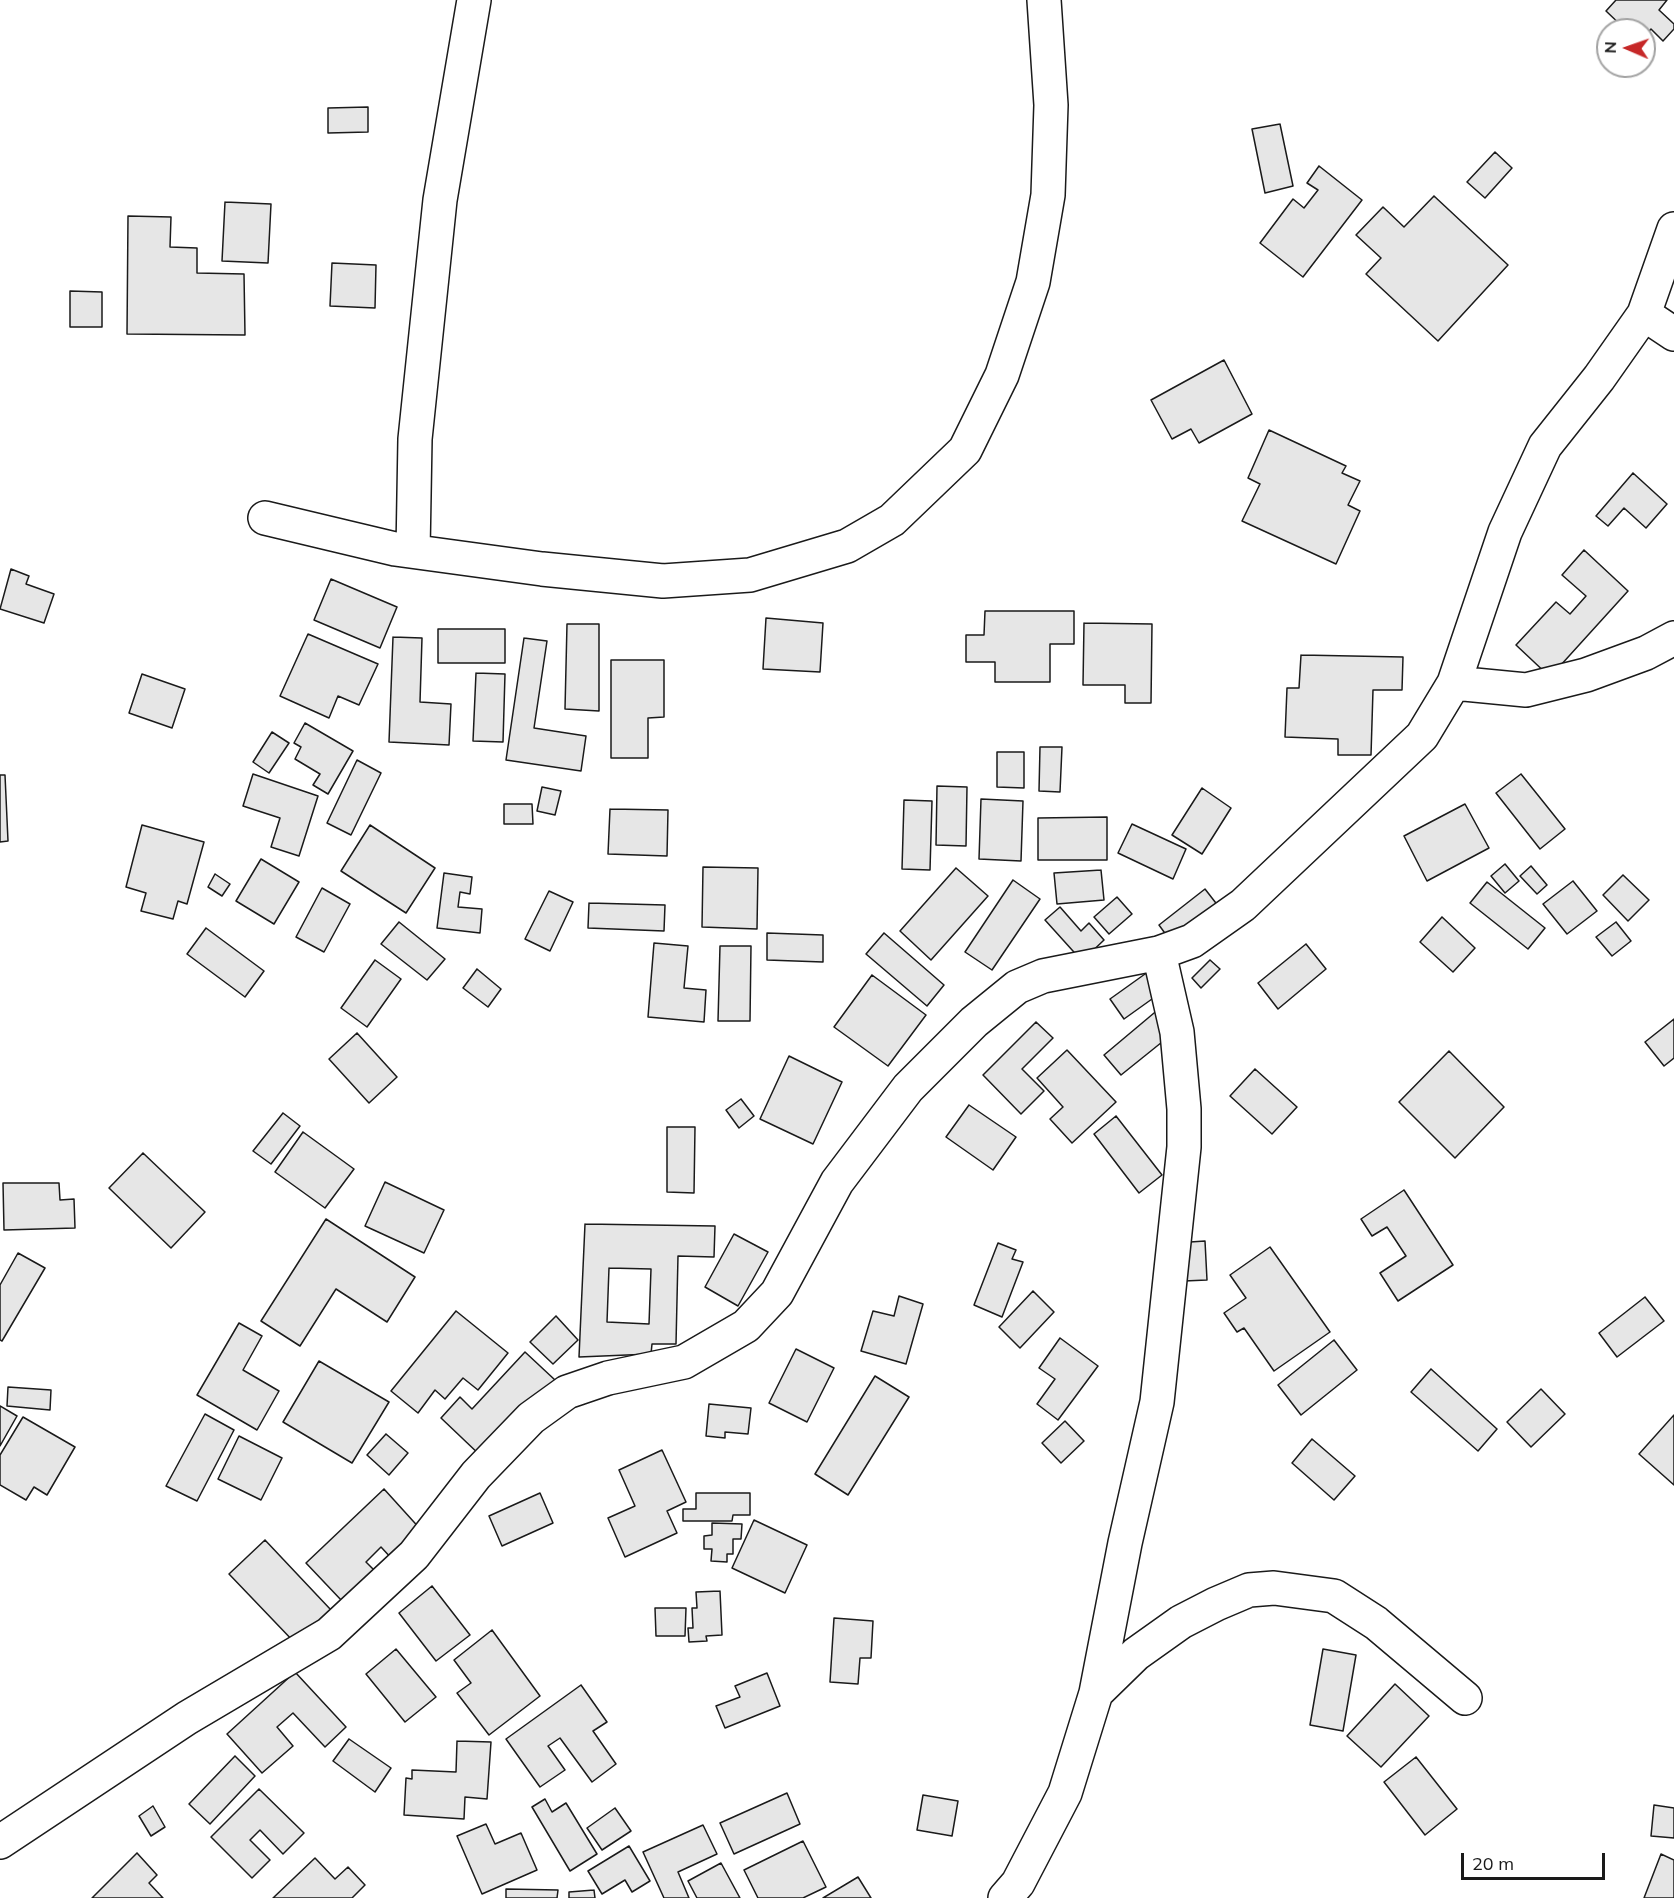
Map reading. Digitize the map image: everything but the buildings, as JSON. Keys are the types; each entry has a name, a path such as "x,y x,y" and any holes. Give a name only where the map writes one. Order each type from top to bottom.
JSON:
{"street":[{"path":"413,551 415,439 440,200 474,0"},
{"path":"266,518 395,549 542,569 663,581 750,575 847,546 892,520 965,450 1002,375 1033,282 1048,183 1051,105 1044,0"},
{"path":"0,1842 187,1718 329,1634 414,1555 476,1475 531,1418 567,1392 608,1378 684,1362 746,1326 777,1293 837,1182 908,1088 974,1022 1017,987 1043,976 1159,953 1192,941 1243,905 1422,736 1454,683 1505,532 1545,446 1599,378 1644,314 1674,230"},
{"path":"1644,314 1674,334"},
{"path":"1454,683 1526,690 1586,675 1646,653 1674,638"},
{"path":"1005,1898 1018,1883 1065,1793 1096,1693 1125,1543 1157,1402 1184,1147 1184,1109 1176,1032 1159,953"},
{"path":"1096,1693 1136,1654 1181,1622 1249,1590 1274,1588 1334,1596 1376,1623 1465,1698"}]}
